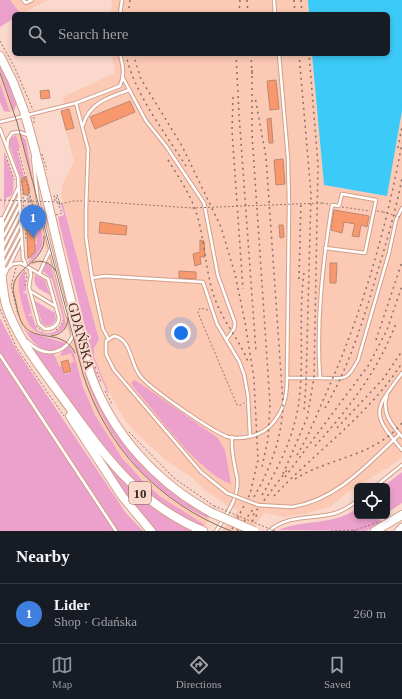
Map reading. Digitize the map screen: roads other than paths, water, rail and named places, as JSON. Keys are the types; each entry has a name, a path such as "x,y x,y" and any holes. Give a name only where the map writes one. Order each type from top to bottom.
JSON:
{"main road":[{"name":"GDAŃSKA","path":"0,56 15,86 25,116 71,314 85,356 104,404 132,447 167,483 192,502 213,509 254,531"},
{"name":"10","path":"0,220 0,258 2,285 6,305 14,325 41,368 104,455 125,479 158,506 201,530"},
{"path":"41,368 87,444 129,505 151,531"},
{"path":"375,531 402,515"},
{"path":"399,531 402,528"}],"lane":[{"path":"22,0 26,3 32,0"},
{"path":"120,12 122,0"},
{"path":"274,0 275,12"},
{"path":"0,122 76,103 120,86 124,68 121,56"},
{"path":"108,338 117,337 126,344 135,368 147,383 212,429 232,437 250,436 265,430 279,416 285,403 287,378 289,205 288,158 279,56"},
{"path":"123,78 146,121 166,146 204,203 218,276 235,323 234,329 226,340"},
{"path":"83,125 86,114 95,106 107,98 129,90"},
{"path":"76,103 83,125 88,153 86,237 92,278 103,329 108,338"},
{"path":"0,130 17,174 21,218 20,236 5,261 2,270"},
{"path":"7,148 8,140 14,132 23,132 31,138 37,199 50,249 75,330 85,356"},
{"path":"0,230 4,216 17,193 18,184"},
{"path":"0,239 4,225 18,201 19,192"},
{"path":"320,378 320,310 325,248 327,229 332,205 339,206 342,194 376,200 366,253 325,248"},
{"path":"0,249 4,234 18,211 20,201"},
{"path":"287,378 340,379 347,377 352,372 358,360 389,254 396,220 402,208"},
{"path":"0,258 5,242 18,219 20,209"},
{"path":"2,270 4,253 19,227 21,218"},
{"path":"2,270 15,263 22,264 28,268 49,280 59,319 57,324 48,329 42,327 38,323 28,285 31,275 28,268 24,259 21,226"},
{"path":"2,270 20,245 22,235"},
{"path":"39,274 50,249"},
{"path":"92,278 105,276 203,282 211,309 226,340 242,367 248,402 250,436"},
{"path":"30,291 56,306"},
{"path":"14,325 30,344 45,352 54,352 63,349 73,336 75,330 71,314"},
{"path":"71,314 73,336"},
{"path":"108,338 105,343 105,350 114,370 201,472 227,493 258,506 292,506 308,503 337,489 368,465 394,440 401,436 390,422 386,411 385,400 388,392"},
{"path":"0,355 116,531"},
{"path":"402,373 380,403 379,415 382,424 402,450"},
{"path":"216,531 232,504 237,488 237,478 232,456 232,437"},
{"path":"380,483 402,465"},
{"path":"269,531 286,520 332,514 342,511 354,503"}],"water":[{"path":"308,0 402,0 402,111 387,196 324,185 312,56 390,56 390,12 309,12"}],"tram line":[{"path":"0,73 17,122 83,374 93,401 121,448 139,469 159,488 181,505 205,519 231,531"},
{"path":"44,236 40,253 16,278 13,286 18,312 23,324 30,331 37,334 58,338 70,346 75,353"},
{"path":"32,263 42,261 51,265 56,271"},
{"path":"51,336 61,333 67,325 68,318"}],"railway":[{"path":"128,12 130,0"},
{"path":"239,12 240,0"},
{"path":"247,0 248,12"},
{"path":"294,0 295,12"},
{"path":"301,0 302,12"},
{"path":"127,56 143,98 186,166"},
{"path":"134,56 141,79 182,146 221,227 235,274 245,322 254,379 258,460 250,494 231,531"},
{"path":"236,56 256,352"},
{"path":"251,56 252,75"},
{"path":"299,56 311,194 304,411"},
{"path":"283,474 307,418 314,378 318,165 309,56"},
{"path":"252,70 252,134 270,404 268,439 262,467"},
{"path":"233,97 232,131 243,289"},
{"path":"254,497 266,475 278,440 283,403 266,157 255,97"},
{"path":"398,148 402,126"},
{"path":"297,455 312,427 350,336 361,305 380,241 396,176 402,143"},
{"path":"168,160 188,194 197,215 211,286 217,305 249,364"},
{"path":"325,408 342,375 362,323 388,236 402,178"},
{"path":"299,279 301,201"},
{"path":"376,340 402,262"},
{"path":"262,495 284,453 298,408 301,374 302,290 304,273"},
{"path":"285,477 368,366 387,330 402,286"},
{"path":"315,446 351,403 372,373 396,323"},
{"path":"337,428 384,378 402,351"},
{"path":"274,496 358,417 374,400 402,363"},
{"path":"295,479 308,472 365,450 391,434 402,423"},
{"path":"253,515 287,470"},
{"path":"237,531 254,508"},
{"path":"245,531 259,512"}],"place":[{"name":"Lider","path":"33,238"}]}
